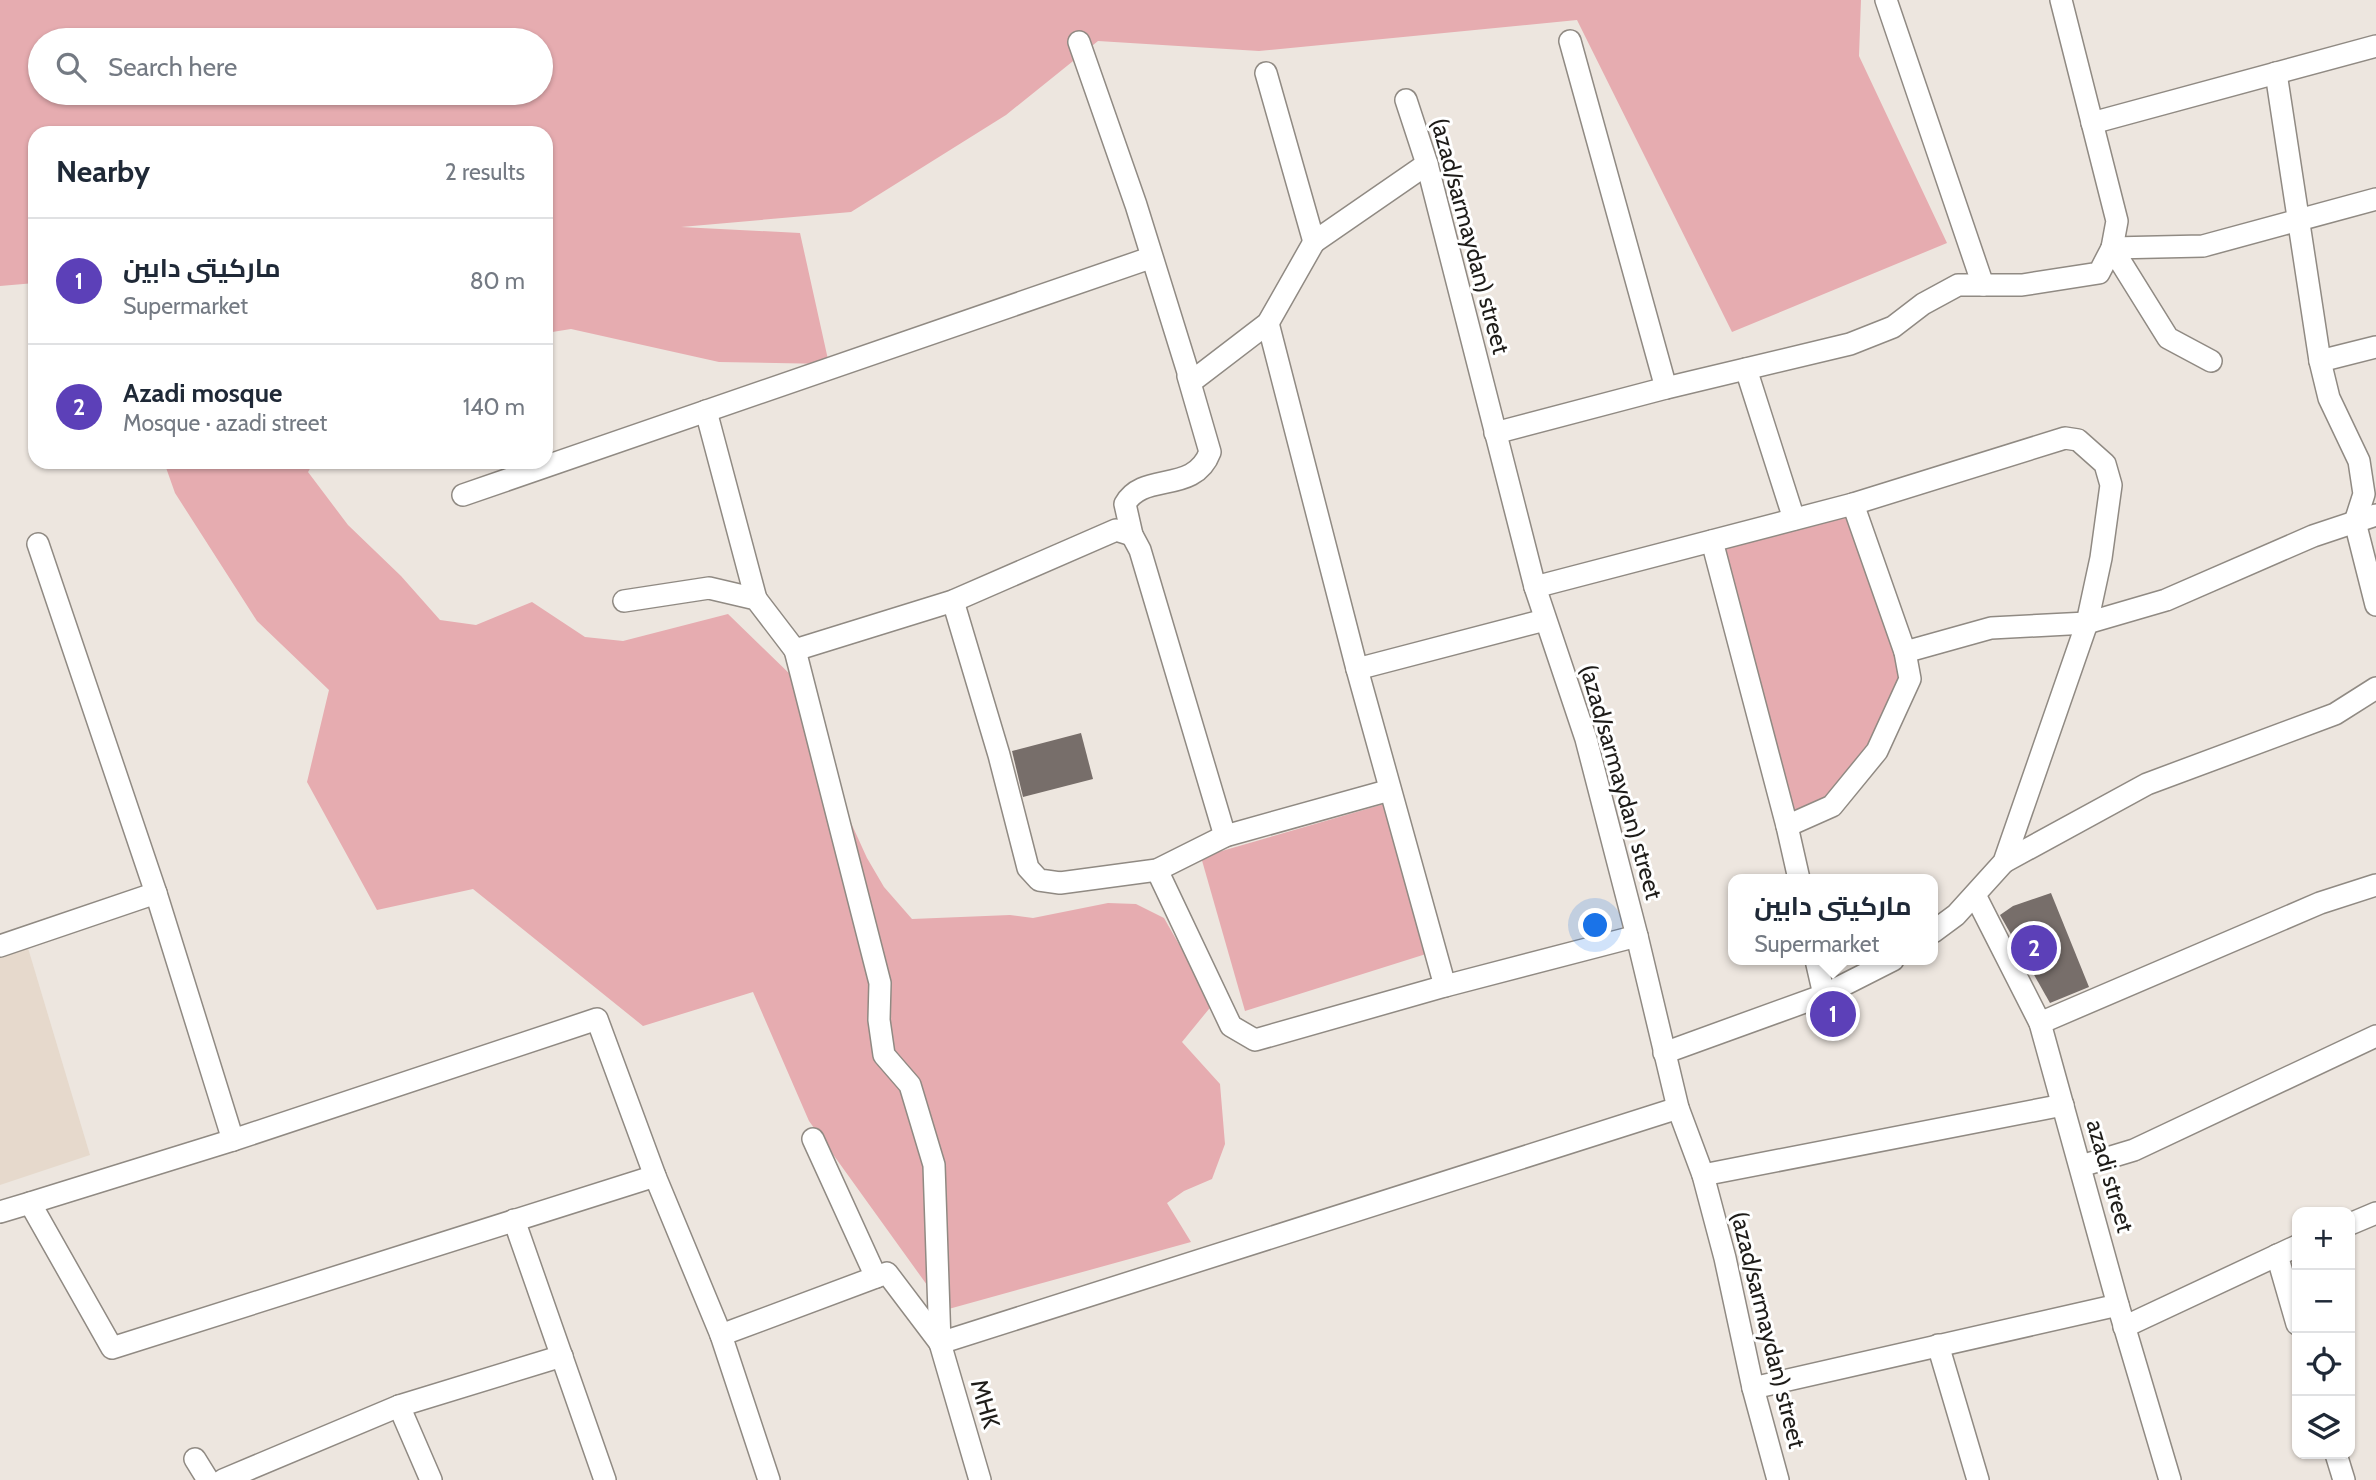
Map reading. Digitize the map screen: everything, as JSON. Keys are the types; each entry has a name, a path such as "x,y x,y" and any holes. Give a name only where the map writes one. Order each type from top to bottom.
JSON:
{"street":[{"path":"1886,0 1983,285"},
{"path":"1496,433 1666,388 1850,344 1893,327 1923,304 1958,285 2022,285 2099,273 2112,248 2117,220 2061,0"},
{"path":"1570,41 1666,388"},
{"path":"1079,42 1136,205 1210,452 1197,473 1143,489 1129,497 1125,504 1132,535 1140,550 1225,836"},
{"path":"2092,123 2376,46"},
{"path":"2276,72 2320,361 2329,398 2359,461 2364,494 2355,522 2376,605"},
{"path":"1266,73 1314,242"},
{"name":"(azad/sarmaydan) street","path":"1406,100 1427,164 1535,587 1586,739 1678,1108 1703,1175 1725,1258 1753,1388 1778,1480"},
{"path":"1188,376 1191,382 1268,323 1314,242 1427,164"},
{"path":"2112,248 2203,246 2300,218 2376,200"},
{"path":"2112,248 2168,338 2211,361"},
{"path":"553,464 1150,258"},
{"path":"1268,323 1357,669 1445,986"},
{"path":"2320,361 2376,347"},
{"path":"1745,369 1794,519"},
{"path":"706,411 756,599 795,650 880,983 879,1020 884,1055 910,1086 934,1165 940,1343"},
{"path":"1535,587 1853,504 2065,438 2078,440 2105,464 2110,485 2101,558 2087,624 2004,862"},
{"path":"463,495 538,469"},
{"path":"1787,826 1832,806 1877,751 1909,679 1905,652 1853,504"},
{"path":"1905,652 1991,628 2087,624 2166,600 2312,536 2376,515"},
{"path":"795,650 953,601 1116,530 1132,535"},
{"path":"1712,541 1798,874"},
{"path":"38,544 156,893 233,1140"},
{"path":"624,601 709,588 756,599"},
{"path":"953,601 999,755 1028,869 1039,880 1060,883 1157,870 1225,836 1390,790"},
{"path":"1357,669 1545,621"},
{"path":"1938,928 1956,915 2004,862 2147,784 2335,715 2376,688"},
{"path":"1157,870 1231,1027 1255,1040 1445,986 1637,936"},
{"path":"2040,1023 2320,902 2376,885"},
{"path":"0,946 156,893"},
{"name":"azadi street","path":"1975,895 2040,1023 2124,1327 2170,1480"},
{"path":"1817,965 1824,995"},
{"path":"1664,1053 1824,995 1883,965"},
{"path":"0,1212 233,1140 597,1018 655,1176 721,1335 769,1480"},
{"path":"2081,1166 2134,1150 2376,1036"},
{"path":"1703,1175 2063,1105"},
{"path":"940,1343 1678,1108"},
{"path":"813,1139 876,1277"},
{"path":"30,1203 112,1348 655,1176"},
{"path":"2355,1222 2376,1213"},
{"path":"514,1220 605,1480"},
{"path":"2124,1327 2292,1248"},
{"path":"2277,1255 2292,1307"},
{"path":"721,1335 887,1273 940,1343"},
{"path":"1753,1388 2118,1305"},
{"name":"MHK","path":"940,1343 980,1480"},
{"path":"1938,1345 1978,1480"},
{"path":"223,1480 399,1406 562,1356"},
{"path":"399,1406 431,1480"},
{"path":"2338,1459 2344,1480"},
{"path":"195,1460 208,1480"}],"shaded area":[{"path":"0,0 1861,0 1859,56 1947,243 1732,332 1577,20 1259,51 1098,41 1006,115 851,212 681,227 800,233 829,364 719,362 571,329 553,332 553,126 28,126 28,284 0,286"},
{"path":"166,469 310,469 308,472 348,525 401,576 440,620 476,625 532,602 585,637 623,641 728,614 796,680 822,759 867,858 884,887 912,919 1010,915 1033,918 1108,903 1136,904 1164,918 1213,1004 1182,1042 1220,1084 1225,1144 1212,1179 1184,1191 1167,1203 1191,1242 945,1310 809,1121 753,992 643,1026 473,889 377,910 307,782 329,690 257,621 175,493"},
{"path":"1853,504 1909,679 1832,806 1787,826 1712,541"},
{"path":"1384,804 1426,954 1245,1011 1201,857"},
{"path":"25,938 90,1155 0,1185 0,946"}],"building":[{"path":"1081,733 1093,779 1023,797 1012,751"},
{"path":"2051,893 2089,987 2050,1003 2000,915 2013,906"}],"place":[{"name":"Azadi mosque","path":"2034,948"},
{"name":"ماركيتى دابين","path":"1833,1014"}]}
